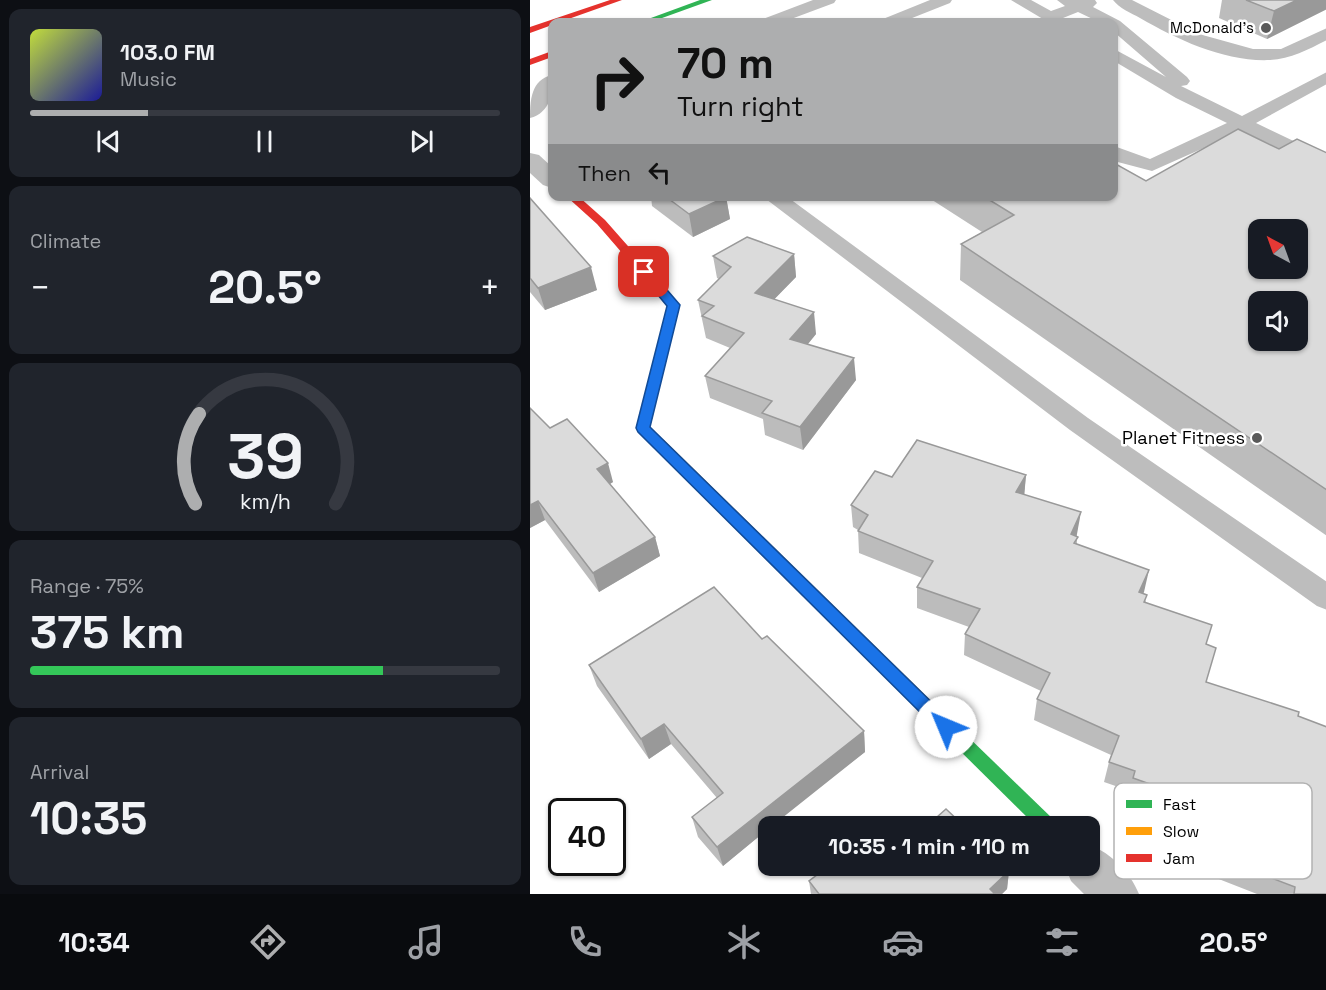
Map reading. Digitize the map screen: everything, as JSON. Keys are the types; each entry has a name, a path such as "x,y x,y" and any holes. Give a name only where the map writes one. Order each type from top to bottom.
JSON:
{"street":[{"path":"565,18 618,0"},
{"path":"656,18 708,0"},
{"path":"530,30 548,24"},
{"path":"530,62 548,55"},
{"path":"530,111 548,87"},
{"path":"530,160 548,176"},
{"path":"577,201 601,222 674,305 643,428 1038,816"},
{"path":"1097,876 1116,894"}],"lane":[{"path":"780,18 828,0"},
{"path":"899,18 944,0"},
{"path":"1019,0 1050,18"},
{"path":"1056,18 1072,3 1097,0"},
{"path":"1121,0 1135,9 1222,49 1245,54 1273,55 1300,47 1326,33"},
{"path":"1072,3 1102,18"},
{"path":"1118,28 1217,113"},
{"path":"1118,56 1169,88 1326,165"},
{"path":"1118,155 1152,165 1241,124 1326,77"},
{"path":"779,201 1079,424 1326,598"}],"building":[{"path":"1246,0 1297,0 1274,11"},
{"name":"Planet Fitness","path":"1238,129 1279,149 1297,139 1327,153 1327,490 961,244 1014,215 991,201 1118,201 1118,165 1146,181"},
{"path":"530,198 591,267 538,288 530,278"},
{"path":"672,201 717,201 689,214"},
{"path":"747,237 794,254 755,293 814,312 790,339 854,358 800,427 762,413 772,401 705,376 744,333 702,316 714,306 698,300 731,267 713,256"},
{"path":"530,408 550,428 567,419 608,463 597,469 655,537 593,573 538,501 530,505"},
{"path":"917,440 1026,475 1016,492 1081,512 1071,534 1078,537 1074,543 1149,570 1139,592 1147,595 1144,602 1212,625 1206,644 1216,648 1206,682 1299,712 1298,716 1327,727 1327,894 1294,894 1295,887 1274,879 1312,879 1312,783 1147,783 1133,778 1135,771 1109,762 1119,736 1037,699 1050,673 965,634 980,609 917,587 933,561 858,531 868,515 851,505 875,471 892,477"},
{"path":"714,587 762,639 767,636 864,731 717,847 692,817 723,793 664,724 641,739 589,665"},
{"path":"946,809 953,816 938,816"},
{"path":"816,876 1004,876 990,889 995,894 819,894 809,881"}],"traffic: fast":[{"path":"656,18 708,0"},
{"path":"956,736 1038,816"}],"traffic: slow":[{"path":"659,443 956,736"}],"traffic: jam":[{"path":"565,18 618,0"},
{"path":"530,30 548,24"},
{"path":"530,62 548,55"},
{"path":"577,201 601,222 674,305 643,428 659,443"}],"place":[{"name":"McDonald's","path":"1266,28"},
{"name":"Planet Fitness","path":"1257,438"}],"route":[{"path":"644,272 674,305 643,428 946,727"}]}
